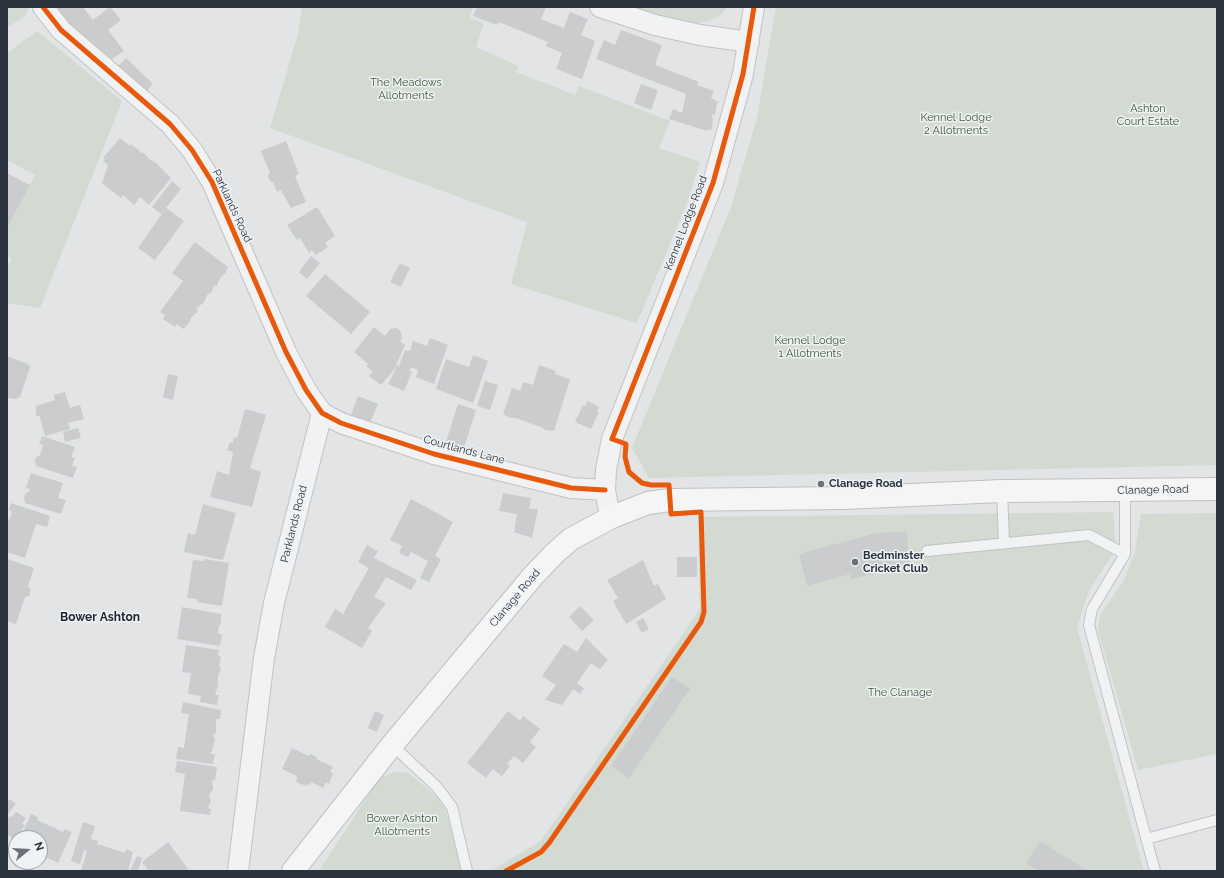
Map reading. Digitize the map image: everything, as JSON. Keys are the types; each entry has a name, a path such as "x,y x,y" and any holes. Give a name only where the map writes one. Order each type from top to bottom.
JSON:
{"main road":[{"name":"Clanage Road","path":"293,871 392,745 533,576 571,539 612,516 648,503 670,500 843,498 1002,491 1217,489"}],"street":[{"name":"Parklands Road","path":"43,7 61,30 170,124 192,150 212,182 286,352 306,390 322,413 274,603 264,658 238,871"},
{"path":"600,7 655,25 700,35 749,42"},
{"name":"Kennel Lodge Road","path":"612,516 608,506 605,490 606,470 612,439 713,183 743,74 754,7"},
{"name":"Courtlands Lane","path":"322,413 341,423 434,454 571,488 605,490"}],"lane":[{"path":"1125,490 1125,554 1092,609 1089,625 1155,871"},
{"path":"1002,491 1004,544"},
{"path":"927,551 1089,535 1125,554"},
{"path":"392,745 437,787 452,807 467,871"},
{"path":"1146,840 1217,820"}],"green space":[{"path":"7,7 29,7 26,15 7,28"},
{"name":"The Meadows Allotments","path":"302,7 473,7 470,18 484,24 476,47 519,66 516,72 575,95 579,86 670,121 659,148 700,162 687,203 637,323 511,284 527,222 270,128 298,34"},
{"path":"627,7 727,7 720,16 709,21 698,23 671,19"},
{"path":"776,7 1217,7 1217,465 649,478 632,448 731,207 757,117"},
{"path":"37,31 122,101 40,308 7,303 7,268 12,258 7,255 7,228 35,175 7,160 7,53"},
{"name":"The Clanage","path":"1113,512 1116,550 1089,590 1077,628 1144,871 491,871 541,841 700,609 698,517"},
{"path":"1217,513 1217,754 1138,770 1098,630 1100,615 1124,580 1135,551 1141,514"},
{"name":"Bower Ashton Allotments","path":"396,772 408,773 439,798 451,826 461,871 319,871 376,783 382,777"}],"building":[{"path":"57,7 83,7 93,20 110,7 121,20 108,30 124,51 112,59 71,26"},
{"path":"477,7 546,7 541,19 564,28 570,12 588,19 581,35 595,41 582,79 556,69 562,53 546,46 548,42 499,22 497,25 473,16"},
{"path":"621,30 662,45 655,65 699,82 697,85 714,91 711,98 720,103 717,103 715,115 712,114 711,116 713,117 712,130 708,129 707,131 669,119 673,109 682,113 686,94 596,59 604,40 615,45"},
{"path":"126,58 153,84 146,92 118,66"},
{"path":"641,84 658,90 651,110 634,103"},
{"path":"120,138 130,146 131,144 144,153 171,178 149,205 140,197 134,205 123,195 121,198 102,183 108,165 103,161 105,159 103,158"},
{"path":"286,141 299,174 295,176 306,202 291,208 281,190 277,192 273,182 270,181 268,176 270,173 261,151"},
{"path":"7,173 30,185 7,228"},
{"path":"172,181 181,189 161,214 152,207"},
{"path":"317,207 335,236 325,243 328,247 316,255 312,250 309,253 300,238 297,240 287,225"},
{"path":"166,208 184,221 155,260 138,248"},
{"path":"195,242 228,267 216,287 214,285 212,292 207,295 204,302 196,309 198,311 183,329 177,324 175,327 163,319 165,315 160,312 183,281 172,273"},
{"path":"311,256 320,263 307,279 299,272"},
{"path":"400,263 410,268 401,287 390,282"},
{"path":"325,274 370,312 351,334 306,296"},
{"path":"374,327 385,336 390,329 397,328 401,332 402,339 400,341 405,345 396,365 399,366 405,350 410,351 413,341 427,346 430,338 448,345 434,384 416,377 418,370 411,367 409,371 412,372 404,391 388,384 397,366 381,385 369,376 373,372 366,366 368,364 354,352"},
{"path":"473,355 488,361 473,403 436,389 446,359 469,367"},
{"path":"7,356 28,364 30,367 20,397 16,399 7,398"},
{"path":"539,365 556,371 555,374 570,379 554,431 545,430 541,427 516,418 510,418 503,414 512,388 520,391 523,382 533,385"},
{"path":"168,374 178,376 173,400 163,397"},
{"path":"485,381 498,385 490,410 477,406"},
{"path":"65,392 70,408 80,405 84,419 68,423 70,429 45,436 40,417 36,415 36,406 55,400 54,395"},
{"path":"358,396 378,404 370,423 351,415"},
{"path":"588,401 599,407 597,411 599,412 591,429 575,422 583,405 585,406"},
{"path":"458,404 476,410 463,451 445,445"},
{"path":"245,409 266,415 250,468 261,472 252,507 210,497 217,471 229,475 233,452 227,450 230,442 233,443 234,437 237,438"},
{"path":"78,428 81,438 65,442 63,432"},
{"path":"42,436 75,447 71,457 75,458 72,466 77,467 73,478 36,466 36,457 40,455 43,445 39,444"},
{"path":"31,473 63,483 58,498 66,500 61,514 25,503 25,494 29,492 30,489 26,488"},
{"path":"503,493 531,498 529,509 538,509 532,538 514,532 517,514 499,511"},
{"path":"411,499 453,522 435,556 441,559 429,582 420,578 428,561 411,552 408,557 399,553 402,546 390,540"},
{"path":"11,503 50,516 47,527 36,524 25,558 7,552 7,520 10,519 12,511 9,510"},
{"path":"203,504 236,513 223,560 184,552 188,533 195,535"},
{"name":"Bedminster Cricket Club","path":"907,532 909,570 885,571 851,579 850,574 807,586 799,554 876,533"},
{"path":"367,545 378,551 374,558 417,580 411,590 386,577 374,597 386,603 368,628 372,631 362,648 325,627 335,609 343,614 369,568 358,562"},
{"path":"677,557 697,557 697,577 677,577"},
{"path":"7,559 34,568 28,586 31,589 29,596 25,597 16,624 7,621"},
{"path":"204,559 229,563 222,606 197,602 197,599 187,598 193,560 204,561"},
{"path":"643,560 654,586 658,584 666,599 626,624 613,601 618,598 607,580"},
{"path":"580,606 594,620 582,631 569,617"},
{"path":"182,607 221,614 221,624 219,626 218,634 222,634 220,646 177,639"},
{"path":"643,618 649,629 642,633 636,622"},
{"path":"586,638 608,660 600,669 591,663 577,683 584,688 580,694 573,689 562,705 545,700 556,685 542,676 564,644 577,652"},
{"path":"186,645 219,650 218,656 221,657 219,666 221,669 218,676 218,686 215,695 219,695 217,705 200,702 201,696 188,694 191,673 182,672"},
{"path":"672,677 690,689 629,778 611,766"},
{"path":"183,702 221,710 220,719 216,719 216,733 213,734 215,740 211,754 215,754 213,764 176,759 178,747 184,748 189,714 181,713"},
{"path":"375,711 384,715 377,732 368,728"},
{"path":"508,711 520,721 523,716 540,729 530,742 536,747 523,763 514,756 507,764 510,766 502,776 493,769 486,778 467,763"},
{"path":"292,748 309,756 310,754 317,757 316,759 333,767 330,772 333,773 329,784 326,782 323,788 311,782 310,785 308,784 306,786 296,782 297,776 282,769"},
{"path":"177,761 217,767 215,780 212,780 213,789 209,796 211,801 208,808 211,809 210,815 180,811 185,774 175,772"},
{"path":"10,799 16,804 7,815 7,801"},
{"path":"16,812 26,818 22,824 25,825 22,830 8,830 8,835 7,821 10,816 12,817"},
{"path":"31,814 38,817 37,820 63,832 64,829 72,832 58,863 48,858 48,830 24,830"},
{"path":"83,822 95,826 91,839 98,841 97,844 125,853 126,849 133,852 128,871 81,871 87,851 84,850 80,864 71,861"},
{"path":"1040,841 1088,871 1038,871 1026,863"},
{"path":"168,842 188,869 185,871 149,871 142,862"},
{"path":"137,856 142,858 138,871 130,871"}],"cycle path":[{"path":"43,7 61,30 170,124 192,150 212,182 286,352 306,390 322,413 341,423 434,454 571,488 605,490"},
{"path":"506,871 541,852 549,843 701,622 704,612 701,512 671,514 669,485 651,485 642,483 629,472 625,457 626,444 612,439 713,183 743,74 754,7"}],"place":[{"name":"Clanage Road","path":"821,484"},
{"name":"Bedminster Cricket Club","path":"855,562"}],"district":[{"name":"Bower Ashton","path":"100,617"}],"park label":[{"name":"Ashton Court Estate","path":"1148,115"},
{"name":"Kennel Lodge 2 Allotments","path":"956,124"},
{"name":"Kennel Lodge 1 Allotments","path":"810,347"}]}
